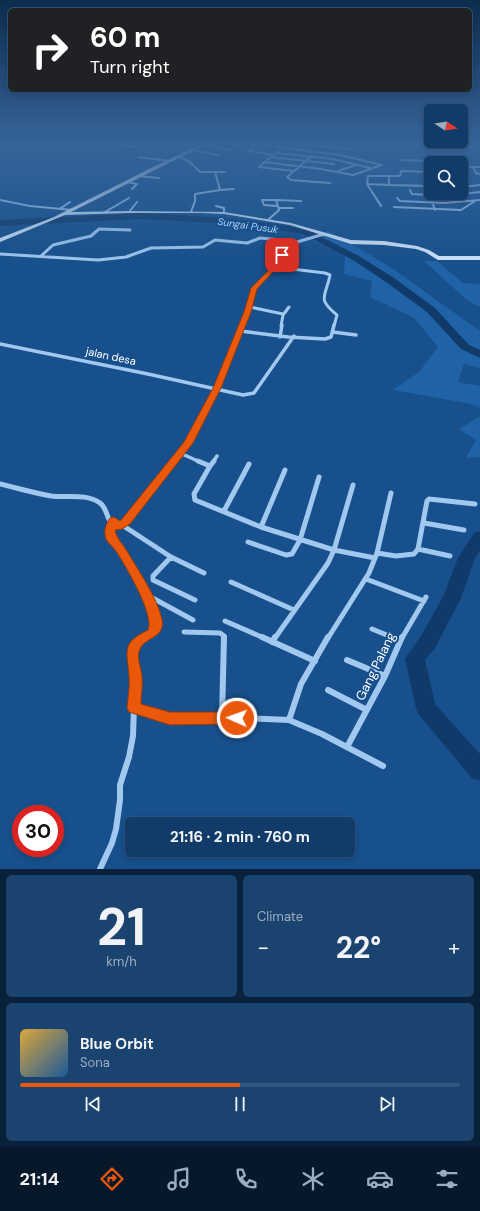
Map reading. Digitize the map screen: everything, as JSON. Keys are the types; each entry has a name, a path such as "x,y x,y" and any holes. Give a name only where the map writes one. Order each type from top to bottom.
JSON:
{"street":[{"path":"0,240 42,224 124,184"},
{"path":"132,189 137,184 135,184"},
{"path":"216,184 220,190"},
{"path":"367,184 424,186"},
{"path":"367,184 381,206"},
{"path":"468,186 480,185"},
{"path":"191,212 195,201 195,194 234,189"},
{"path":"410,190 411,194 424,195"},
{"path":"468,194 480,192"},
{"path":"105,212 128,198"},
{"path":"397,198 400,201 433,203 480,200"},
{"path":"0,200 29,206 72,210"},
{"path":"294,208 264,205 262,200 301,201"},
{"path":"269,220 278,212 276,200"},
{"path":"432,200 435,210"},
{"path":"394,207 435,210 463,210 475,201"},
{"path":"61,209 70,202"},
{"path":"129,212 138,202"},
{"path":"216,206 224,208 224,213"},
{"path":"59,216 105,212 224,213 299,226 351,242 384,243 417,248 425,250 438,258 480,258"},
{"path":"41,256 53,244 91,236 98,229 130,230"},
{"path":"122,525 140,505 195,432 217,388 250,307 254,288 282,258 281,251 287,245 322,234"},
{"path":"0,254 70,257 88,261 129,256 151,248 203,247 216,240 247,243 258,238 280,240 285,242 287,245"},
{"path":"240,330 280,337 294,336 326,340 331,338 337,314 328,308 324,297 330,275 325,273 275,267"},
{"path":"250,307 283,314"},
{"path":"280,337 283,314 289,307"},
{"path":"333,332 356,335"},
{"name":"jalan desa","path":"0,344 107,364 217,388 241,396 252,395 294,336"},
{"path":"180,453 210,466"},
{"path":"217,456 193,497 200,502 261,527 334,550 376,556 404,556 414,554 418,548 427,501 429,499 474,504"},
{"path":"224,511 249,464"},
{"path":"261,527 285,470"},
{"path":"248,542 288,555 292,554 300,540 319,477"},
{"path":"0,484 48,496 87,497 100,503 106,510 111,520 119,526 122,525 171,557 204,573"},
{"path":"272,642 328,563 334,550 353,485"},
{"path":"289,720 301,684 323,646 366,579 376,556 391,493"},
{"path":"100,869 112,843 116,829 120,800 120,785 129,757 133,736 135,677 132,657 134,647 140,640 152,633 156,623 147,595 110,534 111,520"},
{"path":"424,523 464,530"},
{"path":"418,548 450,556"},
{"path":"171,557 153,576 153,580 195,600"},
{"name":"Gang Palang","path":"347,747 385,676 400,641 425,599 366,579"},
{"path":"231,582 294,610"},
{"path":"147,595 193,620"},
{"path":"226,621 315,661"},
{"path":"372,629 400,641"},
{"path":"184,632 220,633 224,636 222,717"},
{"path":"347,660 385,676"},
{"path":"328,690 367,710"},
{"path":"134,708 170,718 222,717 289,720 322,734 382,766"}],"shaded area":[{"path":"328,231 392,268 480,331 480,368 464,364 458,382 480,386 480,408 471,404 393,390 419,372 438,347 414,318 370,297 372,281 344,274 345,255 312,240"},
{"path":"424,261 437,261 463,283 480,284 480,307 468,301"},
{"path":"480,416 480,457 466,458 476,440 459,429"}],"waterway":[{"name":"Sungai Pusuk","path":"0,223 141,216 213,220 277,227 305,232 356,258 390,280 431,310 465,347 480,354"},
{"path":"480,537 467,558 452,598 428,642 415,659 426,708 480,770"}],"route":[{"path":"237,718 170,718 134,708 135,677 132,657 134,647 140,640 152,633 156,620 147,595 112,538 110,530 114,521 119,526 126,522 151,492 195,432 217,388 250,307 254,288 275,267 282,258 282,255"}]}
